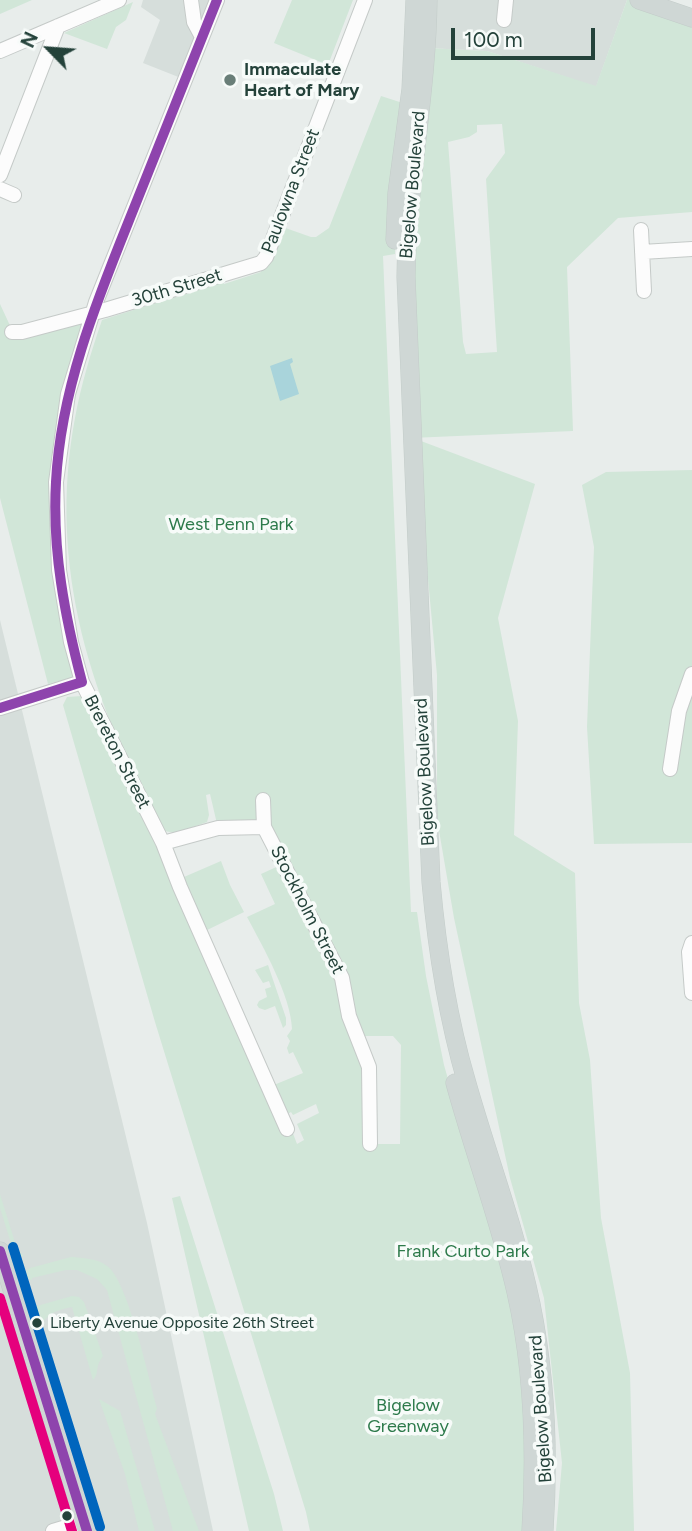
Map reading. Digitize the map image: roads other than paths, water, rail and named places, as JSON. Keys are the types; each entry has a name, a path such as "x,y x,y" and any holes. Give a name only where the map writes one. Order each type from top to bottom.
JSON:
{"main road":[{"name":"Bigelow Boulevard","path":"415,0 411,89 395,214 394,259 404,559 419,874 428,953 439,1015 460,1101 509,1261 522,1321 533,1430 531,1531"},
{"name":"Bigelow Boulevard","path":"428,0 427,48 405,242 429,855 436,935 449,1011 466,1081 521,1262 538,1344 545,1427 544,1531"},
{"path":"639,0 692,18"},
{"path":"0,1251 8,1302 85,1526"}],"street":[{"path":"0,51 119,0"},
{"path":"202,37 194,22 192,0 210,6 217,1"},
{"name":"Paulowna Street","path":"261,264 365,0"},
{"path":"504,20 506,0"},
{"name":"Brereton Street","path":"217,1 81,346 68,394 56,482 59,570 71,642 82,682 163,843 287,1129"},
{"path":"0,175 58,26"},
{"path":"641,230 644,291"},
{"path":"642,252 692,249"},
{"name":"30th Street","path":"12,332 22,332 93,313 261,264"},
{"path":"670,769 679,711 692,674"},
{"path":"0,708 82,682"},
{"name":"Stockholm Street","path":"263,800 264,827 342,978 349,1016 369,1067 370,1144"},
{"path":"163,843 218,828 264,827"},
{"path":"692,943 689,952 692,993"},
{"path":"53,1531 85,1526"}],"water":[{"path":"292,358 293,362 290,364 299,394 280,401 270,366"}],"place":[{"name":"Immaculate Heart of Mary","path":"230,80"},
{"name":"Liberty Avenue Opposite 26th Street","path":"37,1323"}],"park label":[{"name":"West Penn Park","path":"231,525"},
{"name":"Frank Curto Park","path":"463,1252"},
{"name":"Bigelow Greenway","path":"408,1416"}]}
